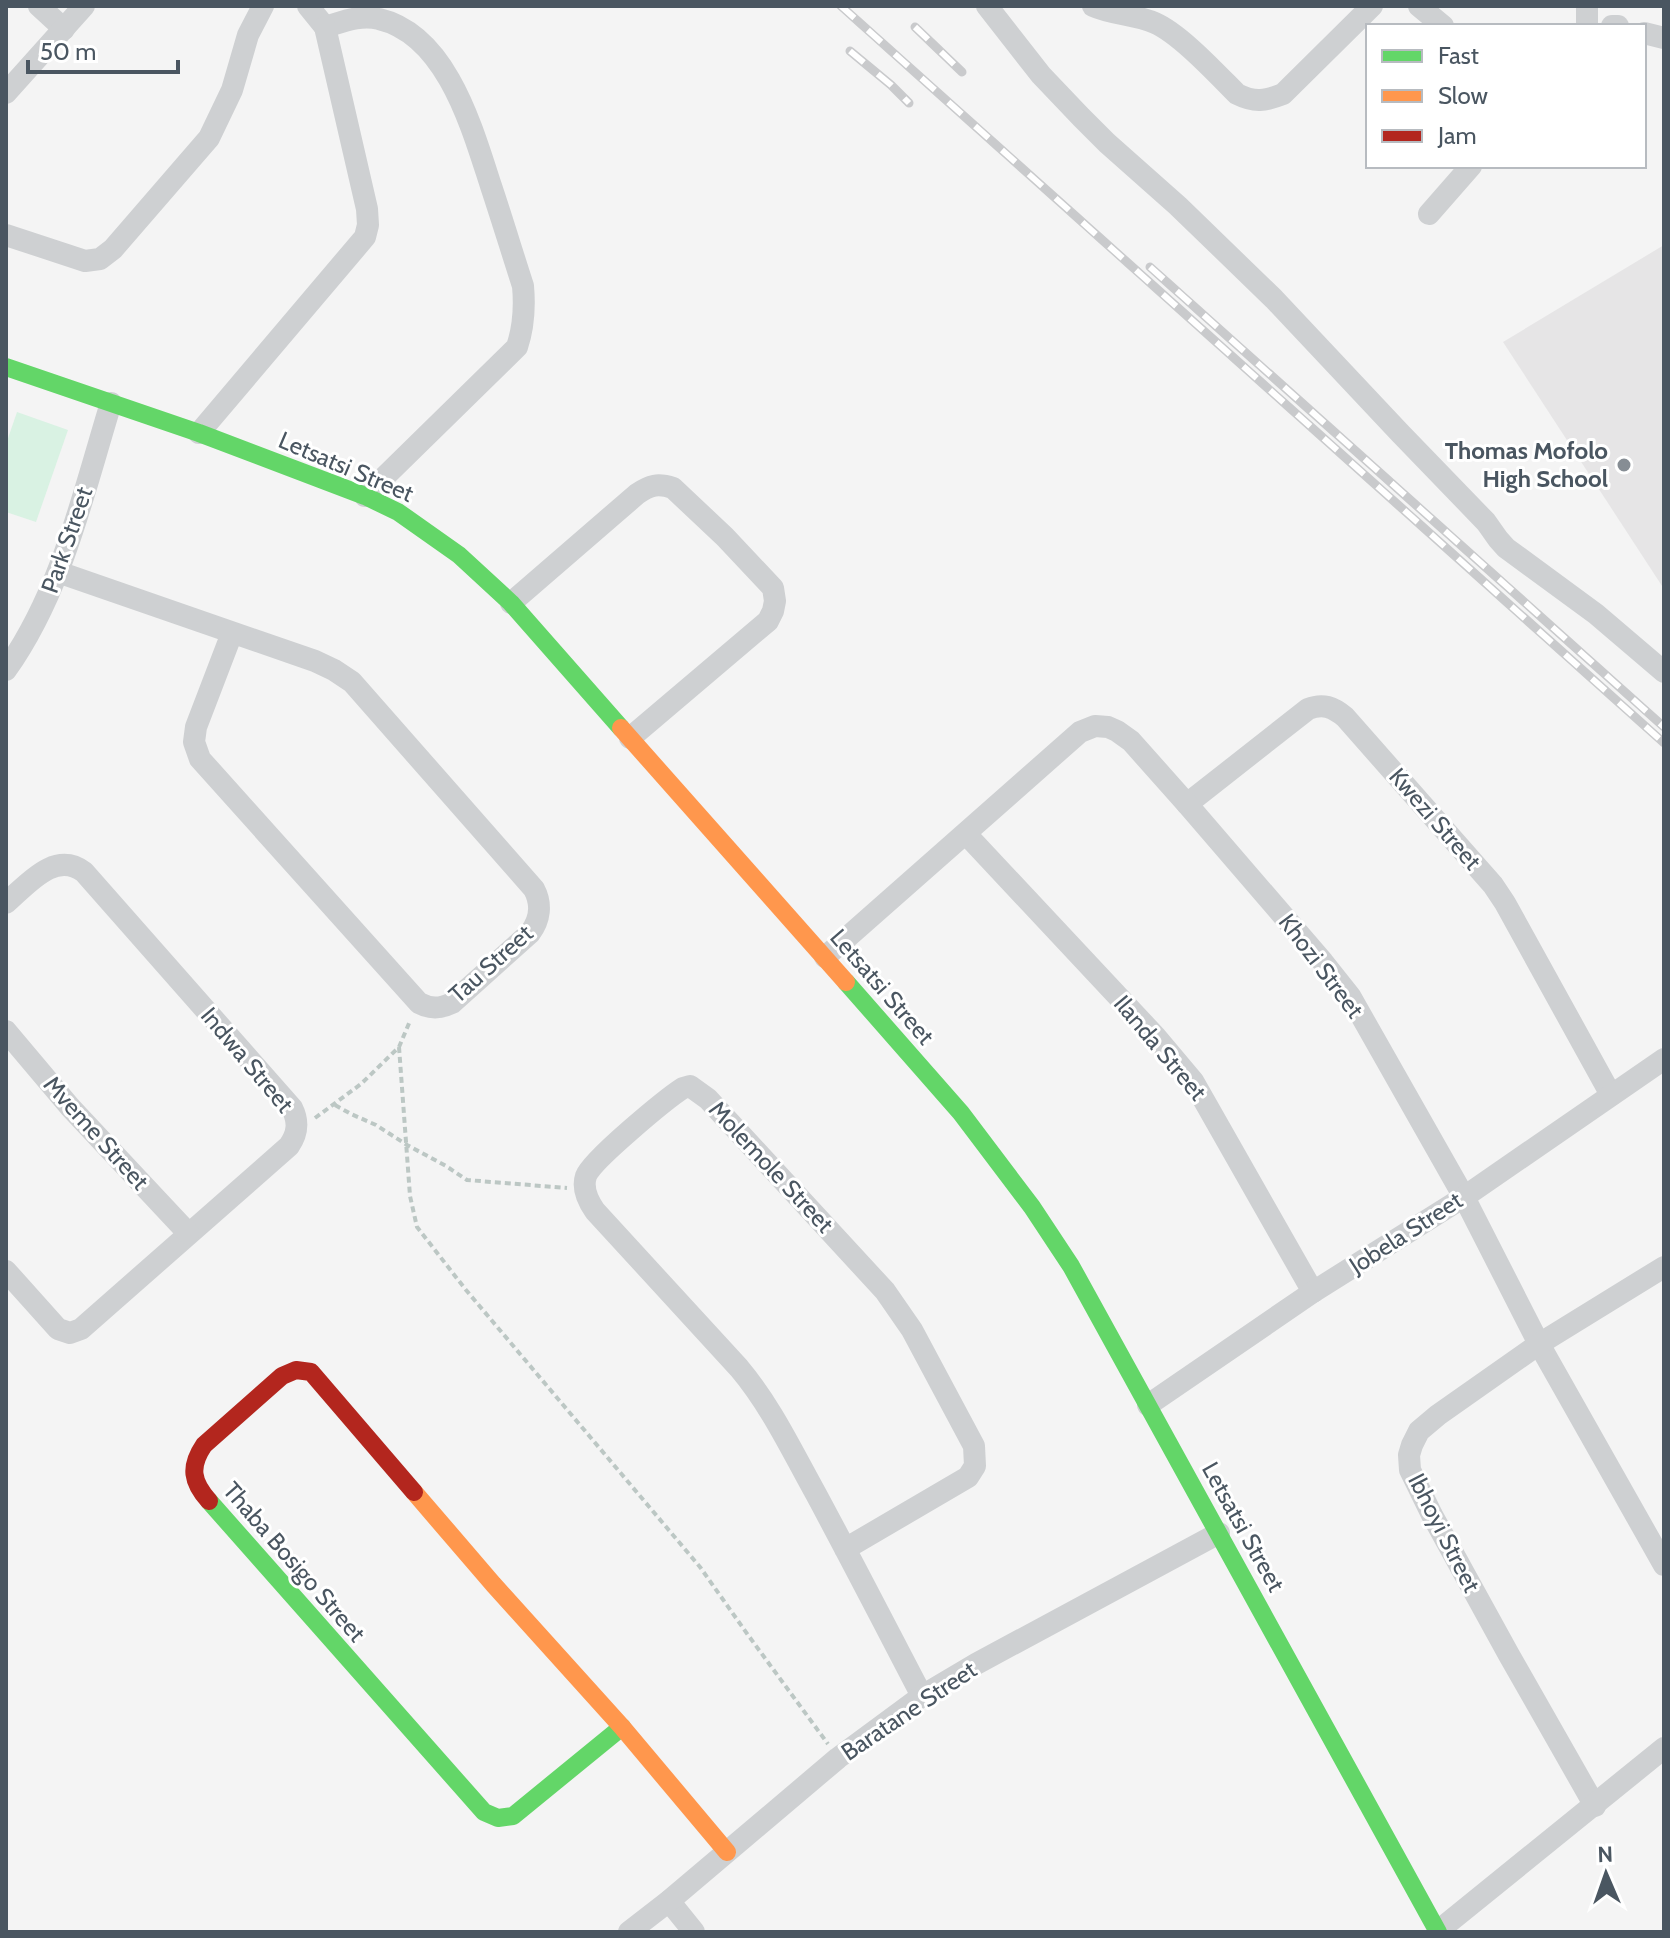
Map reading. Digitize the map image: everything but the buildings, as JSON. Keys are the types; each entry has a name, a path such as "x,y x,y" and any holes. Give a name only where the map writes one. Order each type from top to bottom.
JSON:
{"street":[{"path":"39,6 64,29"},
{"path":"6,93 84,6"},
{"path":"6,235 85,261 100,259 113,249 209,138 232,90 248,35 263,6"},
{"path":"199,433 365,237 367,209 325,27 308,6"},
{"path":"987,6 1041,75 1081,117 1274,299 1486,522 1506,548 1596,614 1664,672"},
{"path":"1106,8 1139,17 1168,30 1237,94 1249,100 1283,94 1372,6"},
{"path":"1419,6 1441,24"},
{"path":"325,27 361,17 377,18 408,31 426,47 452,84 470,122 523,286 525,308 517,347 365,496"},
{"path":"1429,214 1469,168"},
{"name":"Letsatsi Street","path":"6,367 199,433 365,496 408,519 459,555 511,603 961,1113 1049,1230 1438,1932"},
{"name":"Park Street","path":"6,670 41,611 58,572 111,403"},
{"path":"511,603 637,494 649,485 662,484 673,488 773,588 775,601 768,621 630,738"},
{"name":"Tau Street","path":"58,572 325,665 352,682 537,896 539,911 536,925 524,940 452,1003 430,1008 419,1003 207,768 195,750 196,727 232,633"},
{"name":"Kwezi Street","path":"1187,804 1308,709 1321,706 1335,709 1493,885 1611,1095"},
{"name":"Khozi Street","path":"825,957 1080,732 1095,726 1112,729 1126,737 1350,996 1464,1197 1539,1344 1664,1565"},
{"name":"Ilanda Street","path":"966,834 1156,1037 1193,1081 1313,1292"},
{"name":"Indwa Street","path":"6,903 43,871 65,864 78,867 292,1108 297,1121 296,1134 289,1146 81,1329 64,1332 50,1322 6,1271"},
{"name":"Mveme Street","path":"6,1031 70,1107 188,1233"},
{"name":"Jobela Street","path":"1148,1405 1313,1292 1464,1197 1664,1059"},
{"name":"Molemole Street","path":"585,1190 586,1177 598,1159 679,1091 690,1086 708,1099 868,1270 894,1302 971,1438 975,1466 965,1479 845,1549"},
{"path":"585,1190 595,1211 749,1380 779,1426 922,1696"},
{"name":"Ibhoyi Street","path":"1595,1806 1432,1515 1409,1463 1415,1437 1424,1426 1539,1344 1664,1267"},
{"name":"Thaba Bosigo Street","path":"622,1727 513,1816 498,1818 484,1812 200,1491 193,1475 198,1452 282,1376 296,1370 311,1372 493,1584 622,1727 727,1852"},
{"name":"Baratane Street","path":"629,1932 838,1758 922,1696 1219,1533"},
{"path":"1438,1932 1664,1748"},
{"path":"669,1901 694,1932"}],"path":[{"path":"297,1121 312,1119 361,1084 399,1047 419,1003"},
{"path":"399,1047 410,1196 417,1227 466,1290 700,1567 838,1758"},
{"path":"335,1105 376,1125 467,1180 585,1190"}],"shaded area":[{"name":"Thomas Mofolo High School","path":"1664,245 1664,589 1503,342"}],"green space":[{"path":"17,412 68,430 36,522 6,512 6,444"}],"railway":[{"path":"841,6 1664,743"},
{"path":"915,27 962,72"},
{"path":"850,51 909,103"},
{"path":"1150,267 1664,727"}],"traffic: fast":[{"path":"6,367 199,433 365,496 398,512 459,555 511,603 621,728"},
{"path":"846,982 961,1113 1032,1207 1071,1266 1438,1932"},
{"path":"209,1501 484,1812 498,1818 513,1816 622,1727"}],"traffic: slow":[{"path":"621,728 846,982"},
{"path":"414,1492 622,1727 727,1852"}],"traffic: jam":[{"path":"209,1501 194,1474 196,1460 204,1445 282,1376 296,1370 311,1372 414,1492"}],"place":[{"name":"Thomas Mofolo High School","path":"1624,465"}]}
